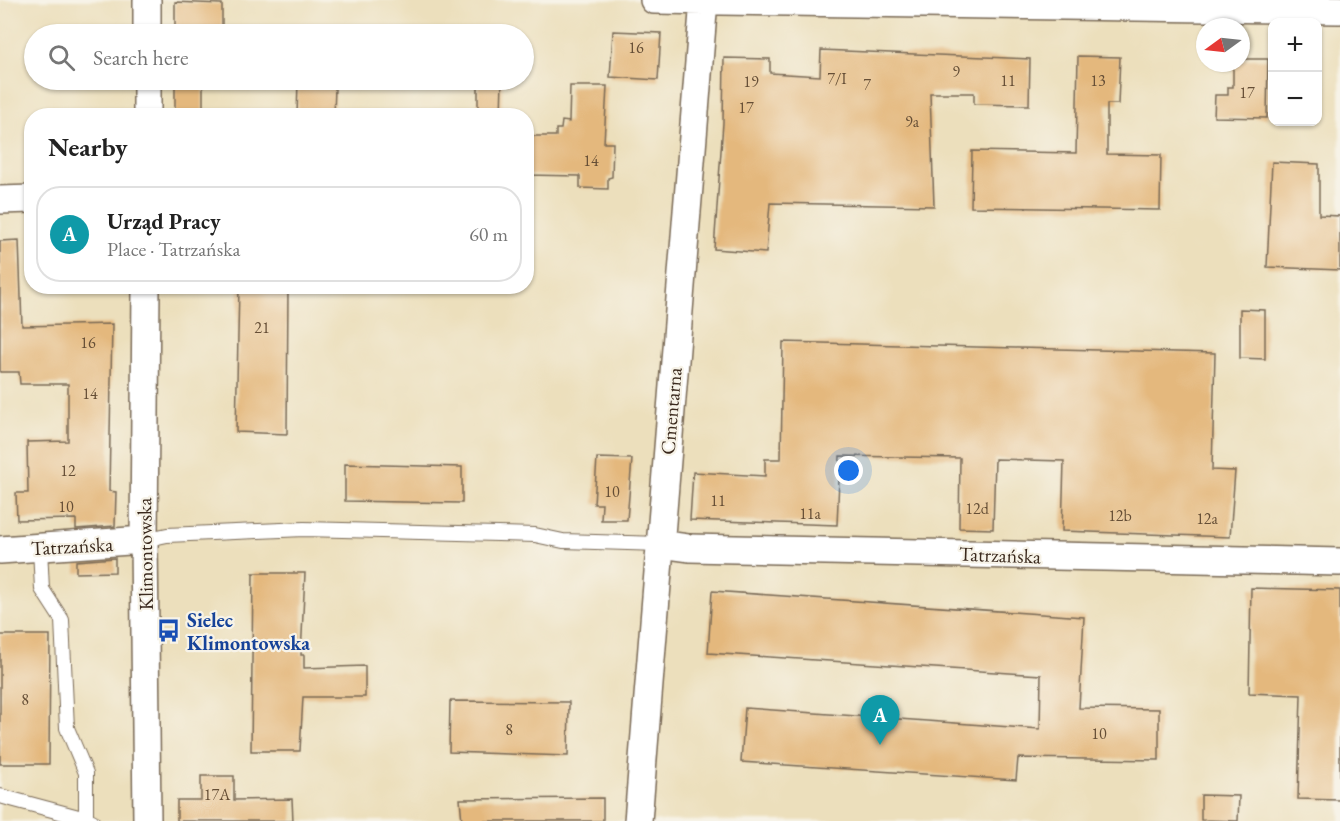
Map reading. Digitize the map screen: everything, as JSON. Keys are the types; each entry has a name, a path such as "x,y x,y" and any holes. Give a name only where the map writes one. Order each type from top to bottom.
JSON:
{"street":[{"path":"147,0 147,24"},
{"path":"654,0 1340,10"},
{"name":"Cmentarna","path":"638,821 704,1"},
{"path":"147,90 147,108"},
{"path":"0,200 24,200"},
{"name":"Klimontowska","path":"146,294 144,540 147,821"},
{"name":"Tatrzańska","path":"0,550 144,540"},
{"name":"Tatrzańska","path":"660,544 690,548 1340,562"}],"lane":[{"path":"144,540 167,535 304,529 535,535 563,541 660,544"},
{"path":"0,796 89,820 86,773 67,728 62,620 42,588 40,548"}],"building":[{"path":"175,2 222,4 222,24 175,24"},
{"path":"613,31 661,33 658,80 610,77"},
{"path":"821,50 1030,59 1029,105 974,104 974,93 930,93 934,206 770,203 766,253 714,249 723,123 724,58 770,59 770,73 820,76"},
{"path":"1078,56 1120,57 1118,104 1107,104 1107,154 1161,155 1160,210 971,207 972,151 1076,153"},
{"path":"1250,59 1268,59 1267,118 1214,117 1215,95 1228,95 1228,87 1233,87 1233,72 1250,72"},
{"path":"570,86 607,86 604,143 613,143 612,177 608,178 608,189 580,188 580,176 534,175 534,136 556,136 556,129 561,129 562,121 569,122"},
{"path":"175,90 203,90 203,108 175,108"},
{"path":"298,90 335,90 334,108 297,108"},
{"path":"478,90 502,90 501,108 478,108"},
{"path":"1272,162 1319,164 1319,215 1340,216 1340,270 1267,267"},
{"path":"19,240 22,326 112,324 109,491 116,492 115,526 76,529 76,519 17,520 16,493 28,493 27,442 68,441 68,384 20,384 19,372 0,372 0,241"},
{"path":"239,294 288,294 287,434 236,432"},
{"path":"1240,309 1265,310 1265,359 1240,358"},
{"path":"783,342 1215,353 1212,470 1235,471 1230,537 1062,531 1064,461 995,459 993,529 959,528 960,458 840,456 837,525 690,520 693,472 765,476 765,459 781,459"},
{"path":"597,458 632,459 627,520 601,520 602,504 594,504"},
{"path":"345,464 462,467 462,503 345,501"},
{"path":"115,558 115,572 76,573 76,561"},
{"path":"253,573 305,573 301,655 304,655 304,668 365,666 365,697 303,697 300,751 251,751"},
{"path":"1251,588 1340,590 1340,800 1298,799 1301,695 1249,693"},
{"path":"712,591 1084,617 1079,708 1159,709 1159,760 1018,758 1016,780 741,762 745,708 1040,729 1041,675 708,653"},
{"path":"0,635 50,635 49,764 0,764"},
{"path":"450,701 569,702 568,756 449,752"},
{"path":"201,776 234,776 234,800 292,799 293,821 177,821 177,800 201,800"},
{"path":"1201,795 1239,796 1238,821 1201,820"},
{"path":"603,798 603,821 462,821 460,799"}],"place":[{"name":"Sielec Klimontowska","path":"169,631"},
{"name":"Urząd Pracy","path":"880,745"}]}
